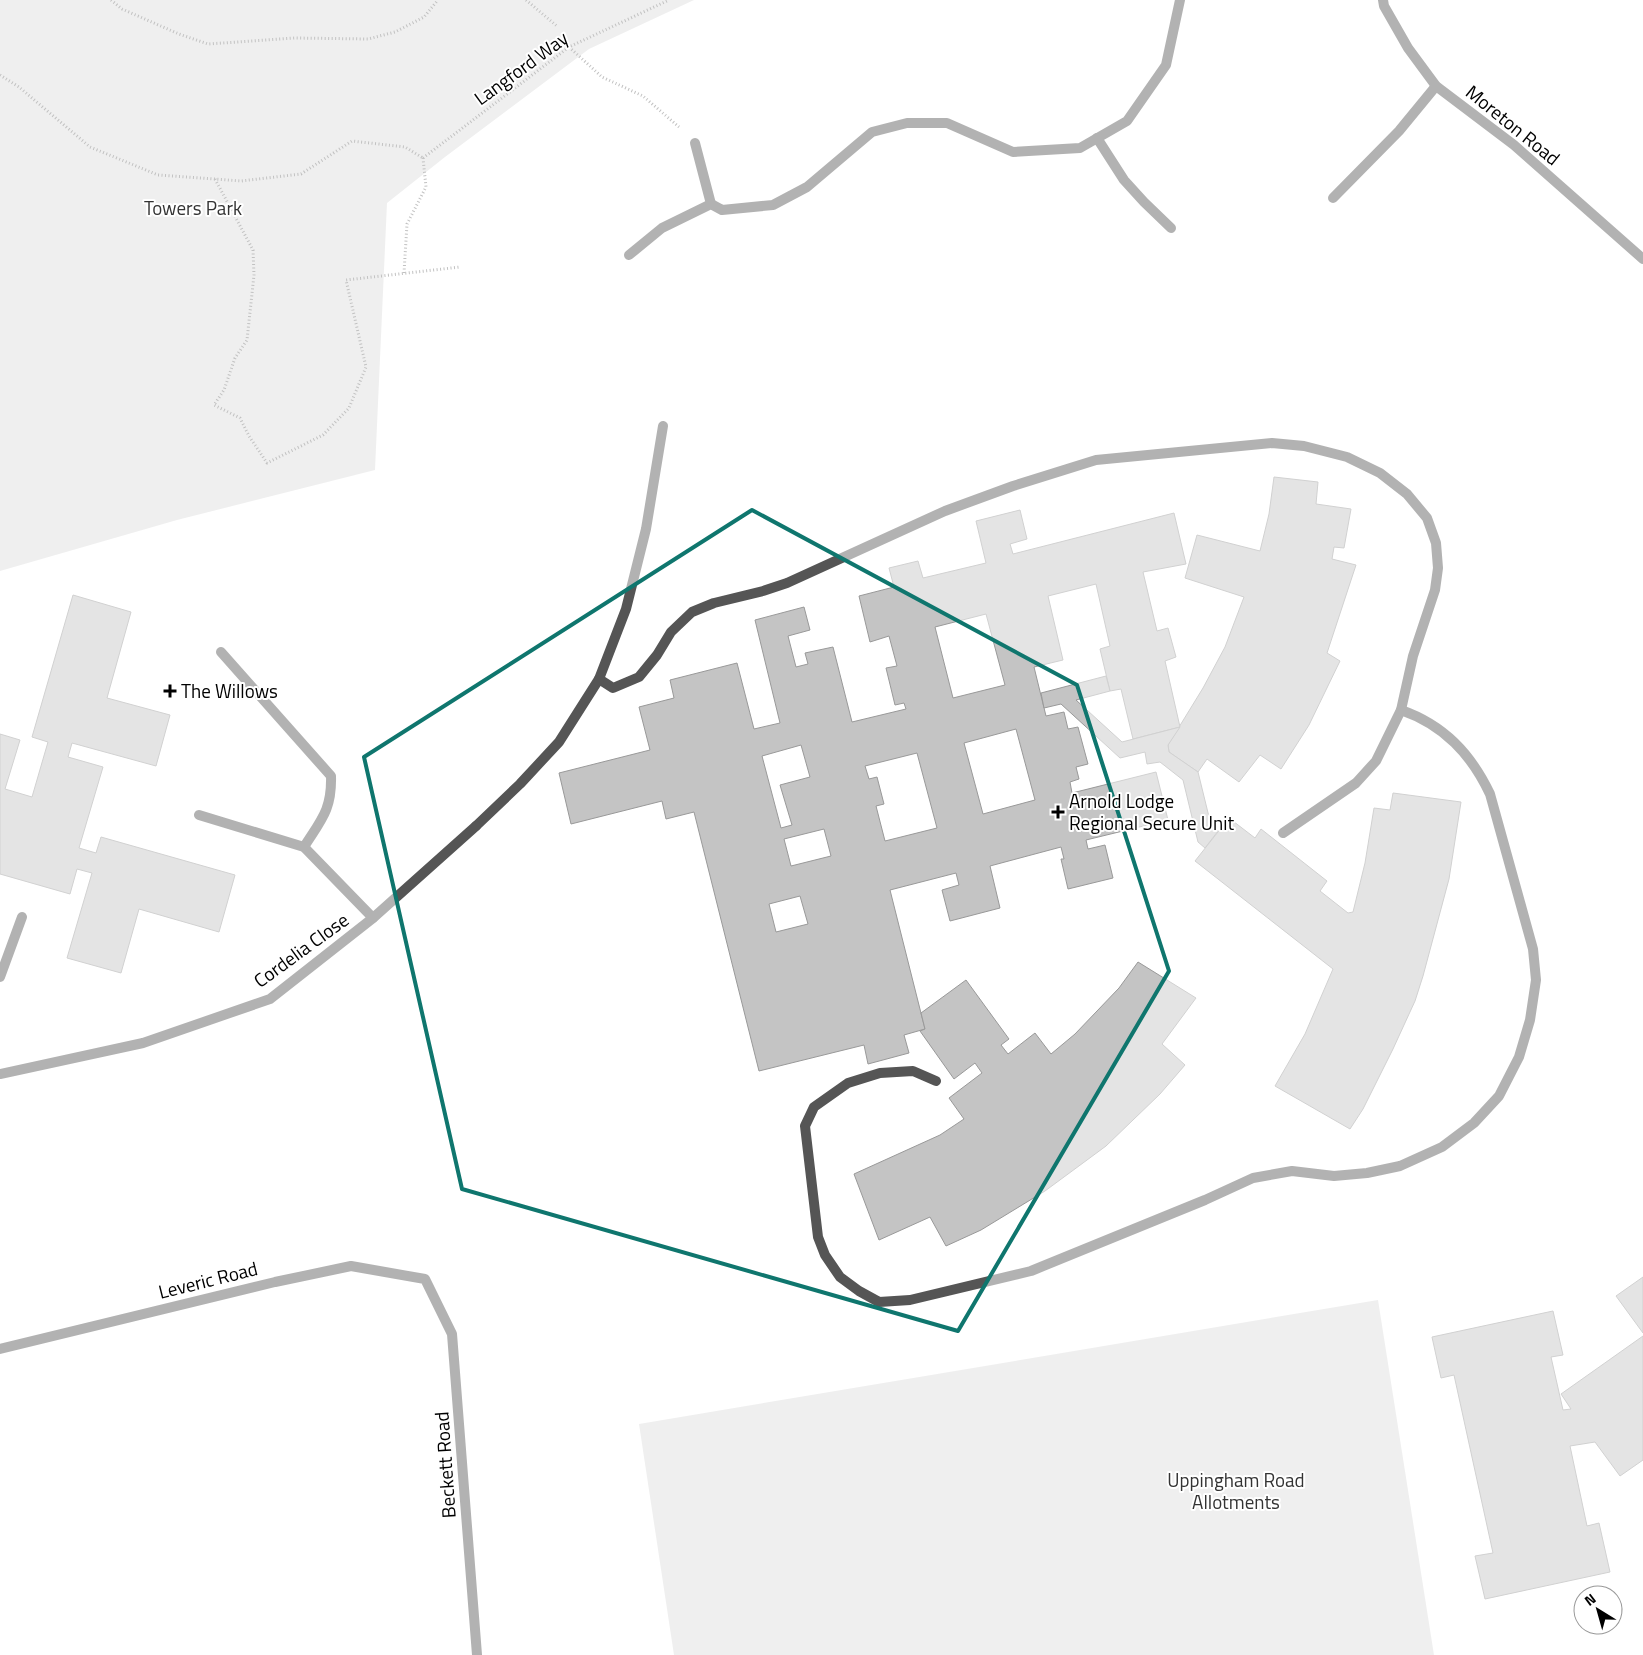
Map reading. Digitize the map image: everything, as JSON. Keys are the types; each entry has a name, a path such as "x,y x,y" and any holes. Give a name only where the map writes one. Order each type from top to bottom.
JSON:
{"street":[{"path":"695,143 711,204 722,210 772,206 807,187 872,132 907,123 947,123 1013,152 1080,148 1127,121 1166,64 1180,0"},
{"name":"Moreton Road","path":"1383,0 1384,6 1408,48 1436,86 1514,145 1643,259"},
{"path":"1333,198 1399,130 1436,86"},
{"path":"1097,138 1124,180 1171,228"},
{"path":"629,255 662,228 711,204"},
{"name":"Cordelia Close","path":"0,1074 143,1043 270,999 373,918 520,784 559,742 599,679 626,609 646,529 663,426"},
{"path":"599,679 613,688 639,677 657,655 671,632 692,612 714,603 787,583 945,511 1013,486 1096,460 1272,442 1304,446 1347,457 1380,473 1407,494 1427,518 1436,543 1438,568 1435,590 1413,656 1401,710 1376,761 1356,783 1283,833"},
{"path":"221,652 331,776 332,792 326,812 304,847"},
{"path":"936,1081 913,1071 880,1073 848,1082 814,1107 805,1126 818,1237 826,1255 840,1277 859,1291 880,1302 910,1300 1031,1271 1205,1200 1252,1178 1292,1171 1334,1176 1367,1173 1400,1166 1442,1146 1474,1123 1499,1096 1519,1057 1530,1020 1536,980 1533,949 1490,794 1480,772 1465,752 1444,733 1418,716 1401,710"},
{"path":"199,815 304,847 373,918"},
{"path":"0,977 22,917"},
{"name":"Leveric Road","path":"0,1349 275,1282 351,1266 425,1279"},
{"name":"Beckett Road","path":"425,1279 452,1334 477,1655"}],"path":[{"path":"111,0 122,9 179,34 208,44 295,38 368,39 395,32 424,17 438,0"},
{"path":"526,0 558,27"},
{"name":"Langford Way","path":"423,158 569,47 669,0"},
{"path":"569,47 602,77 643,96 695,143"},
{"path":"0,75 18,87 90,147 158,175 241,181 301,174 352,141 405,148 423,158 426,187 407,224 404,273"},
{"path":"215,180 253,250 254,275 247,340 235,358 224,390 214,405 240,418 258,451 267,462 323,435 349,408 366,368 346,280 460,267"}],"highlighted area":[{"path":"752,510 1077,685 1169,971 958,1331 462,1189 364,757"}],"green space":[{"name":"Towers Park","path":"0,0 694,0 589,49 387,203 375,470 177,520 0,571"},
{"name":"Uppingham Road Allotments","path":"1378,1300 1434,1655 674,1655 639,1424"}],"building":[{"path":"1274,477 1318,482 1316,504 1351,509 1344,548 1334,547 1332,559 1356,565 1327,653 1340,661 1309,725 1281,769 1260,755 1239,782 1207,759 1198,772 1169,752 1168,745 1203,688 1225,647 1244,597 1185,578 1197,535 1260,551 1269,514"},
{"path":"1020,510 1027,539 1010,544 1013,554 1174,513 1186,564 1143,572 1157,631 1168,628 1176,657 1165,661 1180,727 1133,739 1121,689 1110,691 1100,649 1110,646 1096,584 1048,596 1063,660 1034,667 1046,716 1064,712 1068,729 1078,727 1088,764 1076,767 1079,779 1070,782 1072,793 1156,772 1168,820 1086,840 1088,849 1105,845 1113,878 1068,889 1061,859 1064,859 1061,847 990,866 1000,908 950,921 942,890 959,885 956,873 890,890 925,1029 904,1035 909,1053 868,1064 864,1045 759,1071 694,812 666,819 662,801 571,824 559,773 650,750 639,707 674,698 670,680 737,663 754,729 780,723 755,620 804,607 810,630 788,636 796,667 808,664 805,653 833,647 852,722 906,709 904,703 895,705 886,668 897,666 889,636 870,642 859,596 894,587 889,568 918,561 923,578 986,563 976,521","holes":["986,614 1005,685 953,698 935,627","1016,729 1035,800 983,814 964,743","801,745 810,777 780,785 792,825 781,828 762,756","917,753 937,828 885,841 876,806 884,804 877,777 869,779 865,766","824,829 831,856 791,866 784,839","800,896 808,924 776,932 769,904"]},
{"name":"The Willows","path":"73,595 131,612 107,698 170,715 156,766 72,743 68,757 103,767 79,848 96,853 101,837 235,875 219,932 139,909 121,973 67,958 92,873 77,869 70,894 0,874 0,734 20,740 5,789 32,797 48,742 32,737"},
{"path":"1106,676 1110,691 1076,700 1122,742 1180,727 1168,745 1169,752 1198,772 1211,825 1218,831 1205,848 1198,842 1183,780 1160,762 1147,764 1145,752 1120,758 1061,704 1044,708 1041,693"},
{"path":"1393,793 1461,802 1449,879 1415,1001 1363,1109 1350,1129 1275,1086 1305,1034 1333,969 1195,861 1229,818 1255,838 1261,829 1327,881 1320,891 1348,913 1353,912 1365,863 1374,808 1390,810"},
{"path":"1138,962 1196,998 1162,1044 1185,1065 1160,1094 1106,1146 1045,1191 981,1230 946,1246 930,1217 879,1240 854,1174 940,1135 964,1119 949,1098 982,1073 975,1063 954,1079 920,1031 925,1029 921,1013 966,980 1009,1039 1001,1045 1008,1054 1035,1033 1051,1054 1075,1034 1119,988"},
{"path":"1643,1277 1643,1333 1616,1296"},
{"path":"1553,1311 1563,1355 1551,1357 1563,1410 1571,1409 1561,1394 1643,1336 1643,1460 1620,1476 1595,1442 1570,1446 1587,1526 1599,1523 1610,1572 1485,1599 1475,1556 1493,1553 1454,1375 1441,1378 1432,1337"}],"place":[{"name":"The Willows","path":"170,691"},
{"name":"Arnold Lodge Regional Secure Unit","path":"1058,812"}]}
